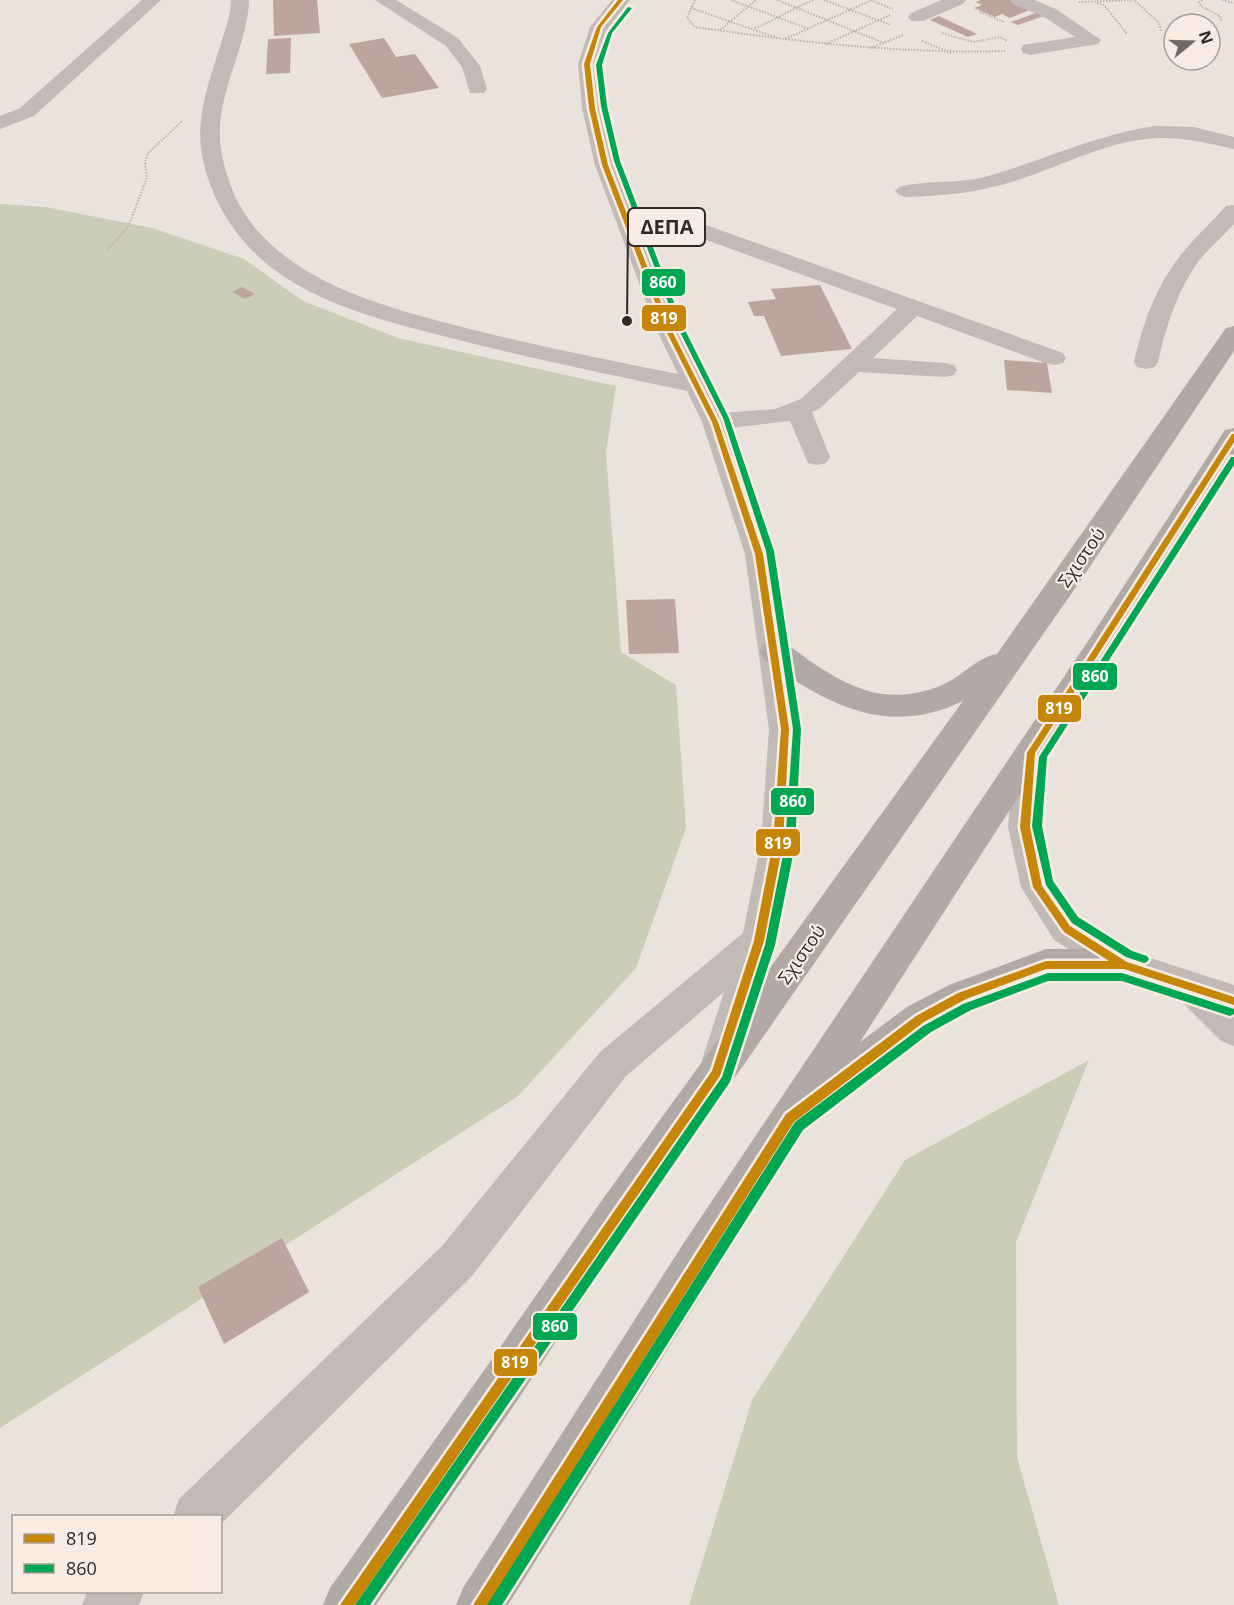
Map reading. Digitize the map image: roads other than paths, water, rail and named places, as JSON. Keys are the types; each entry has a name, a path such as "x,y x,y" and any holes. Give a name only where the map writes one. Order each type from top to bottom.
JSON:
{"main road":[{"name":"Σχιστού","path":"347,1605 501,1385 619,1210 1021,642 1234,333"},
{"path":"480,1605 790,1118 1136,592 1234,436"},
{"path":"775,652 806,675 857,701 902,708 933,703 977,680 1021,642"},
{"path":"790,1118 920,1019 962,996 1046,965 1124,965"}],"street":[{"path":"0,123 27,112 152,0"},
{"path":"240,0 209,127 212,156 220,188 236,220 258,245 289,269 330,293 382,313 553,357 696,385"},
{"path":"384,0 452,42 471,66 477,89"},
{"path":"621,0 599,27 587,64 592,108 605,165 669,331 715,422 759,554 775,652 784,740 778,843 759,941 716,1073"},
{"path":"917,17 956,0"},
{"path":"1019,0 1055,16 1092,40 1030,49"},
{"path":"1020,27 1055,16"},
{"path":"906,191 945,190 988,182 1102,143 1149,133 1180,132 1234,143"},
{"path":"1146,362 1150,341 1167,295 1190,259 1234,211"},
{"path":"706,232 1054,358"},
{"path":"715,422 779,416 810,404 914,307"},
{"path":"853,364 945,370"},
{"path":"798,408 817,457"},
{"path":"1031,753 1025,827 1038,886 1067,929 1124,965 1234,1000"},
{"path":"197,1515 457,1261 614,1064 759,941"},
{"path":"1188,986 1234,1029"},
{"path":"106,1605 119,1593"}],"place":[{"name":"ΔΕΠΑ","path":"627,321"}]}
